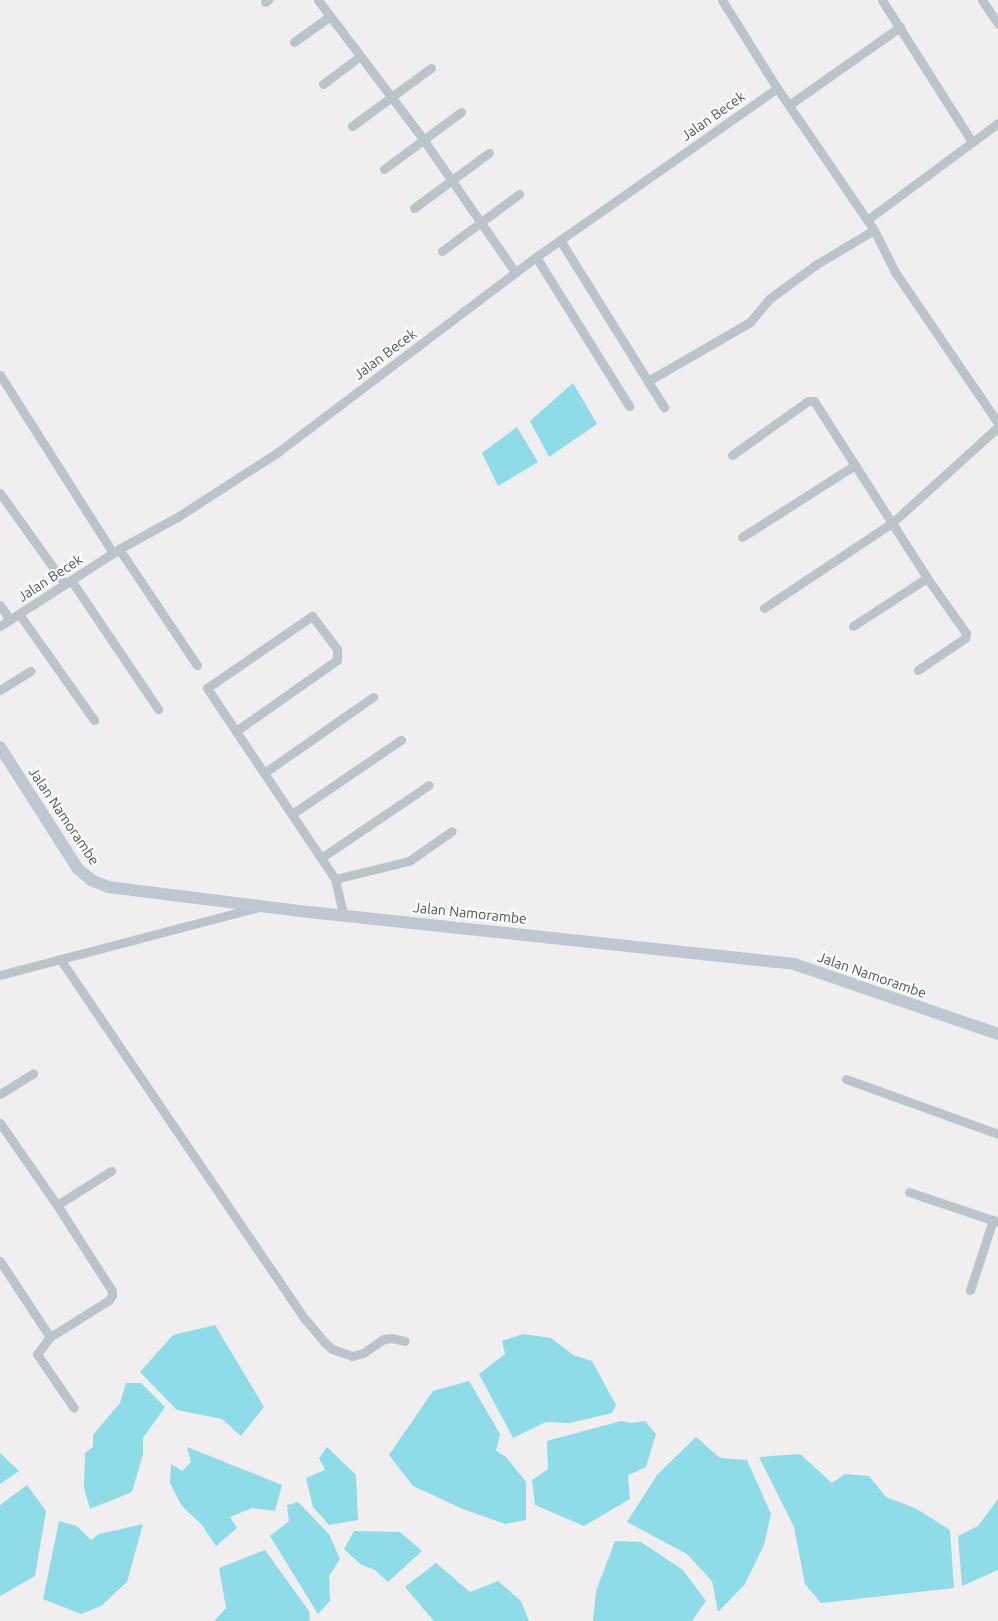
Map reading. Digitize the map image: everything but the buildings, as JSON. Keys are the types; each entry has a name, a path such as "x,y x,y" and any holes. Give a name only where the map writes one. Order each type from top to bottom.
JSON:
{"main road":[{"name":"Jalan Namorambe","path":"0,746 72,861 90,880 108,887 343,915 794,964 998,1034"}],"street":[{"path":"318,0 452,180 515,272"},
{"path":"722,0 777,88 874,230 895,272 998,425 892,523 764,608"},
{"path":"882,0 972,142"},
{"path":"982,0 998,24"},
{"path":"294,42 330,16"},
{"path":"789,104 900,27"},
{"path":"323,84 360,57"},
{"path":"352,126 431,68"},
{"name":"Jalan Becek","path":"0,626 116,551 179,516 278,452 515,272 777,88"},
{"path":"384,169 461,112"},
{"path":"867,220 998,123"},
{"path":"414,208 489,153"},
{"path":"442,251 519,194"},
{"path":"648,381 750,322 777,293 817,264 874,230"},
{"path":"560,240 664,407"},
{"path":"536,257 629,406"},
{"path":"0,375 116,551 198,665"},
{"path":"732,455 812,400 817,404 927,578 966,635 918,670"},
{"path":"742,537 855,465"},
{"path":"0,493 68,582 158,709"},
{"path":"853,626 927,578"},
{"path":"0,605 10,620"},
{"path":"19,614 94,720"},
{"path":"236,731 337,660 338,649 312,616 207,688 335,879 343,915"},
{"path":"0,690 30,671"},
{"path":"264,774 373,698"},
{"path":"292,814 401,740"},
{"path":"321,858 429,785"},
{"path":"335,879 409,861 452,831"},
{"path":"0,975 265,905"},
{"path":"60,959 305,1319 324,1342 332,1349 352,1356 363,1353 384,1339 391,1338 405,1341"},
{"path":"0,1094 33,1073"},
{"path":"846,1079 998,1134"},
{"path":"0,1123 58,1204 112,1295 109,1300 50,1337 36,1354 74,1408"},
{"path":"58,1204 111,1171"},
{"path":"909,1192 996,1221 970,1290"},
{"path":"0,1261 50,1337"}],"water":[{"path":"573,383 597,424 549,457 530,421"},
{"path":"517,427 538,462 498,486 482,453"},
{"path":"215,1325 264,1407 241,1436 222,1419 177,1410 140,1372 173,1335"},
{"path":"523,1334 551,1338 573,1355 592,1361 616,1405 612,1413 570,1423 546,1422 513,1438 479,1374 505,1354 502,1341"},
{"path":"469,1381 500,1434 496,1451 506,1457 526,1482 526,1520 505,1524 463,1509 413,1486 389,1455 433,1391"},
{"path":"126,1383 141,1383 165,1407 143,1438 143,1454 132,1492 90,1509 84,1488 85,1453 93,1447 93,1435 120,1403"},
{"path":"621,1421 632,1423 645,1421 656,1434 646,1467 628,1475 630,1499 584,1526 535,1505 532,1480 548,1469 547,1441"},
{"path":"696,1437 720,1458 747,1460 771,1514 764,1545 745,1584 718,1612 712,1581 687,1554 627,1522 657,1475"},
{"path":"187,1447 282,1485 275,1511 252,1508 230,1517 237,1528 216,1546 202,1525 182,1506 170,1483 171,1464 182,1471 191,1462"},
{"path":"327,1447 356,1475 358,1520 329,1525 313,1507 306,1478 325,1470 319,1458"},
{"path":"0,1453 19,1471 0,1484"},
{"path":"800,1454 832,1483 845,1474 869,1476 886,1497 915,1508 950,1530 954,1588 821,1603 805,1584 794,1527 759,1457"},
{"path":"27,1485 46,1511 35,1576 0,1596 0,1505"},
{"path":"998,1499 998,1570 962,1586 958,1536 978,1526"},
{"path":"298,1502 329,1534 340,1559 329,1576 330,1601 318,1614 270,1536 289,1521 287,1505"},
{"path":"59,1521 77,1526 91,1540 99,1534 143,1524 127,1582 101,1606 81,1614 43,1599"},
{"path":"354,1531 400,1532 422,1551 388,1582 375,1570 360,1564 344,1549"},
{"path":"615,1541 641,1542 683,1570 706,1601 692,1621 593,1621 596,1591"},
{"path":"265,1550 309,1611 310,1621 214,1621 226,1608 219,1568"},
{"path":"436,1563 470,1592 498,1581 521,1601 529,1621 434,1621 405,1587"}]}
